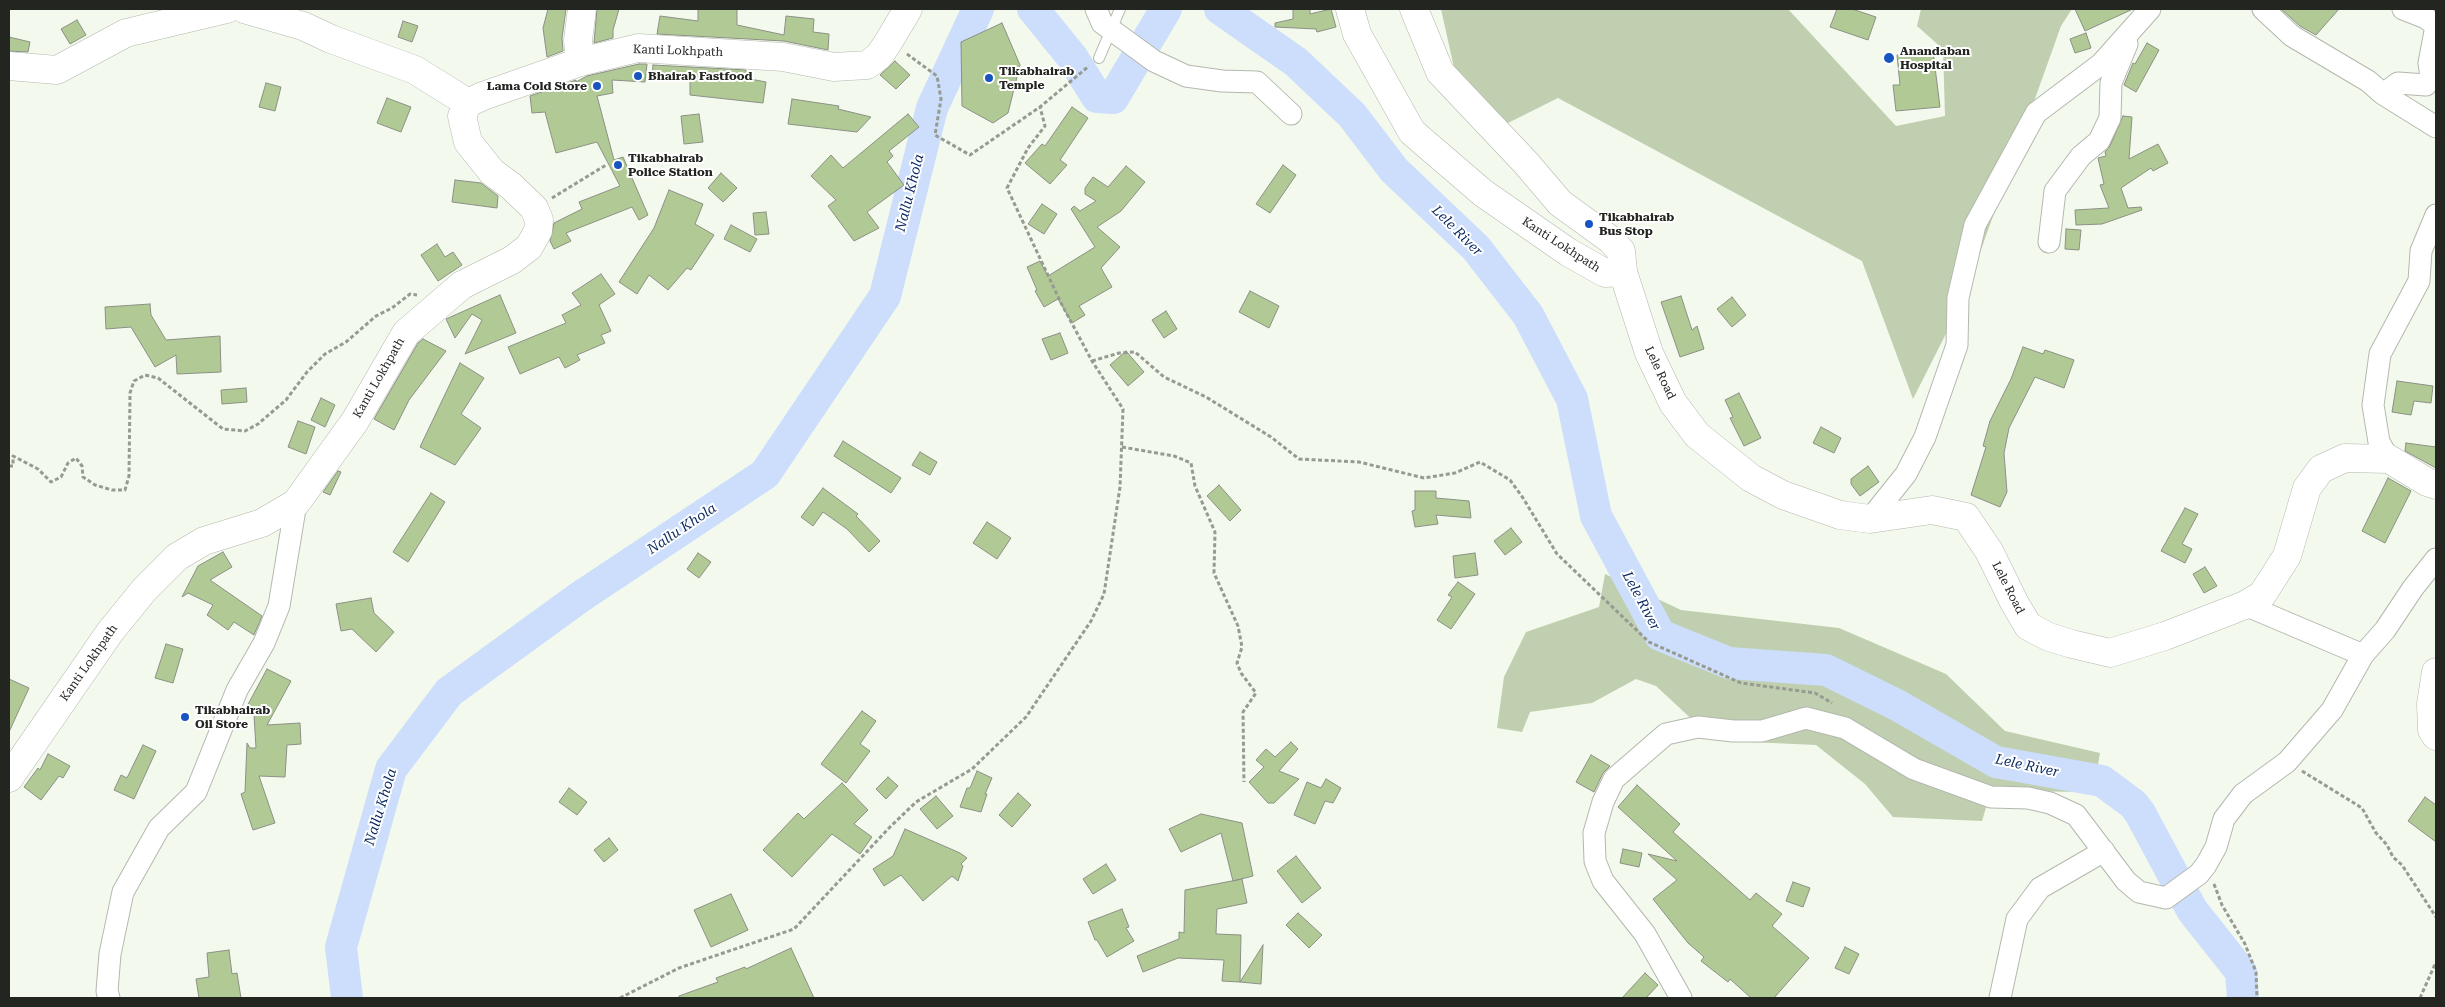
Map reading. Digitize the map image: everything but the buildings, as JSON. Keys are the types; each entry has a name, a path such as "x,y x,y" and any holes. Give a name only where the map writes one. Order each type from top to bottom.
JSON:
{"main road":[{"path":"9,66 57,70 126,33 228,9"},
{"path":"244,9 303,26 331,39 415,70 468,103 462,116 468,142 492,172 511,186 534,208"},
{"path":"580,62 578,40 582,9"},
{"name":"Kanti Lokhpath","path":"468,103 580,62 624,50 658,48 783,57 834,67 850,68 867,65 879,56 908,9"},
{"name":"Kanti Lokhpath","path":"1350,9 1357,34 1412,132 1483,193 1568,252 1605,273 1623,272"},
{"path":"1414,9 1440,72 1526,163 1560,203 1616,245 1621,251 1623,272"},
{"name":"Kanti Lokhpath","path":"9,778 110,632 144,590 177,556 204,541 262,523 296,503 354,421 406,333 462,285 512,260 529,247 538,231 539,220 534,208"},
{"name":"Lele Road","path":"1623,272 1649,353 1673,403 1697,435 1751,478 1783,495 1840,516 1870,519 1932,510 1966,517 1989,551 2028,626 2050,636 2110,653 2165,636 2245,605 2262,595 2287,556 2307,488 2321,468 2345,458 2389,459"},
{"path":"2389,459 2426,482 2436,485"},
{"path":"2436,672 2431,704 2432,730 2436,736"}],"street":[{"path":"1096,9 1102,23 1154,62 1186,76 1222,81 1257,82 1292,114"},
{"path":"1870,519 1906,474 1925,437 1957,345 1958,298 1975,225 2036,113 2101,64 2150,9"},
{"path":"2263,9 2292,36 2368,81 2383,94 2436,127"},
{"path":"2383,94 2398,83 2426,85 2431,78 2429,62 2436,26 2426,18 2403,9"},
{"path":"2049,242 2055,191 2081,156 2099,141 2110,118 2111,82 2135,25"},
{"path":"2389,459 2379,442 2374,405 2380,354 2419,281 2421,251 2436,215"},
{"path":"109,998 107,991 110,954 122,892 159,828 196,792 237,690 264,643 279,606 296,503"},
{"path":"1681,998 1645,934 1603,881 1594,861 1594,833 1603,802 1614,779 1666,734 1698,727 1733,731 1762,731 1806,718 1845,728 1914,769 1951,783 1991,797 2028,798 2050,803 2076,815 2126,880 2139,892 2166,898 2203,870 2216,847 2224,819 2243,794 2286,762 2332,710 2363,655 2385,630 2413,588 2436,559"},
{"path":"2245,605 2363,655"},
{"path":"2000,998 2017,919 2040,888 2104,851"}],"lane":[{"path":"1099,58 1120,9"}],"path":[{"path":"889,41 937,76 941,99 935,134 970,155 1040,107 1099,58"},
{"path":"620,998 679,968 794,929 882,834 916,802 972,768 1026,718 1091,621 1104,594 1120,487 1123,409 1092,361 1061,303 1007,188 1028,148 1045,126 1040,107"},
{"path":"534,208 606,164"},
{"path":"9,466 13,466 13,456 38,469 51,482 61,476 68,462 76,458 82,466 83,477 94,485 112,490 125,490 129,476 130,393 134,381 145,375 158,378 223,429 245,432 258,424 286,400 307,372 326,354 346,342 376,316 392,308 410,294 448,297"},
{"path":"1092,361 1119,353 1135,352 1164,377 1206,397 1270,437 1299,459 1359,462 1424,478 1455,473 1480,462 1510,480 1557,554 1650,642 1740,683 1815,693 1839,707"},
{"path":"1122,447 1174,456 1191,463 1195,486 1215,532 1214,573 1238,626 1242,647 1237,663 1240,673 1256,692 1244,712 1244,782"},
{"path":"2286,762 2362,808 2376,832 2388,845 2393,857 2402,866 2436,917"},
{"path":"2203,870 2248,951 2256,972 2257,998"},
{"path":"2420,998 2436,962"}],"green space":[{"path":"1441,9 1788,9 1896,126 1945,116 1943,49 1917,26 1921,9 2072,9 2061,26 1963,300 1913,399 1862,261 1558,98 1502,126 1455,72"},
{"path":"1605,574 1681,610 1839,628 1946,674 2005,731 2100,753 2093,792 1991,791 1982,821 1893,817 1865,784 1816,745 1729,741 1698,725 1656,686 1636,679 1592,703 1530,712 1522,732 1497,728 1504,677 1526,632 1599,607"}],"waterway":[{"name":"Nallu Khola","path":"347,998 341,947 391,769 449,692 580,597 765,474 885,296 932,108 978,9"},
{"name":"Lele River","path":"1033,9 1072,57 1097,97 1113,98 1166,9"},
{"name":"Lele River","path":"1220,9 1296,62 1352,115 1394,170 1476,248 1528,315 1572,399 1596,516 1660,635 1729,663 1826,670 1897,705 1996,762 2102,781 2133,804 2140,813 2192,910 2241,972 2243,998"}],"place":[{"name":"Anandaban Hospital","path":"1889,58"},
{"name":"Bhairab Fastfood","path":"638,76"},
{"name":"Tikabhairab Temple","path":"989,78"},
{"name":"Lama Cold Store","path":"597,86"},
{"name":"Tikabhairab Police Station","path":"618,165"},
{"name":"Tikabhairab Bus Stop","path":"1589,224"},
{"name":"Tikabhairab Oil Store","path":"185,717"}]}
